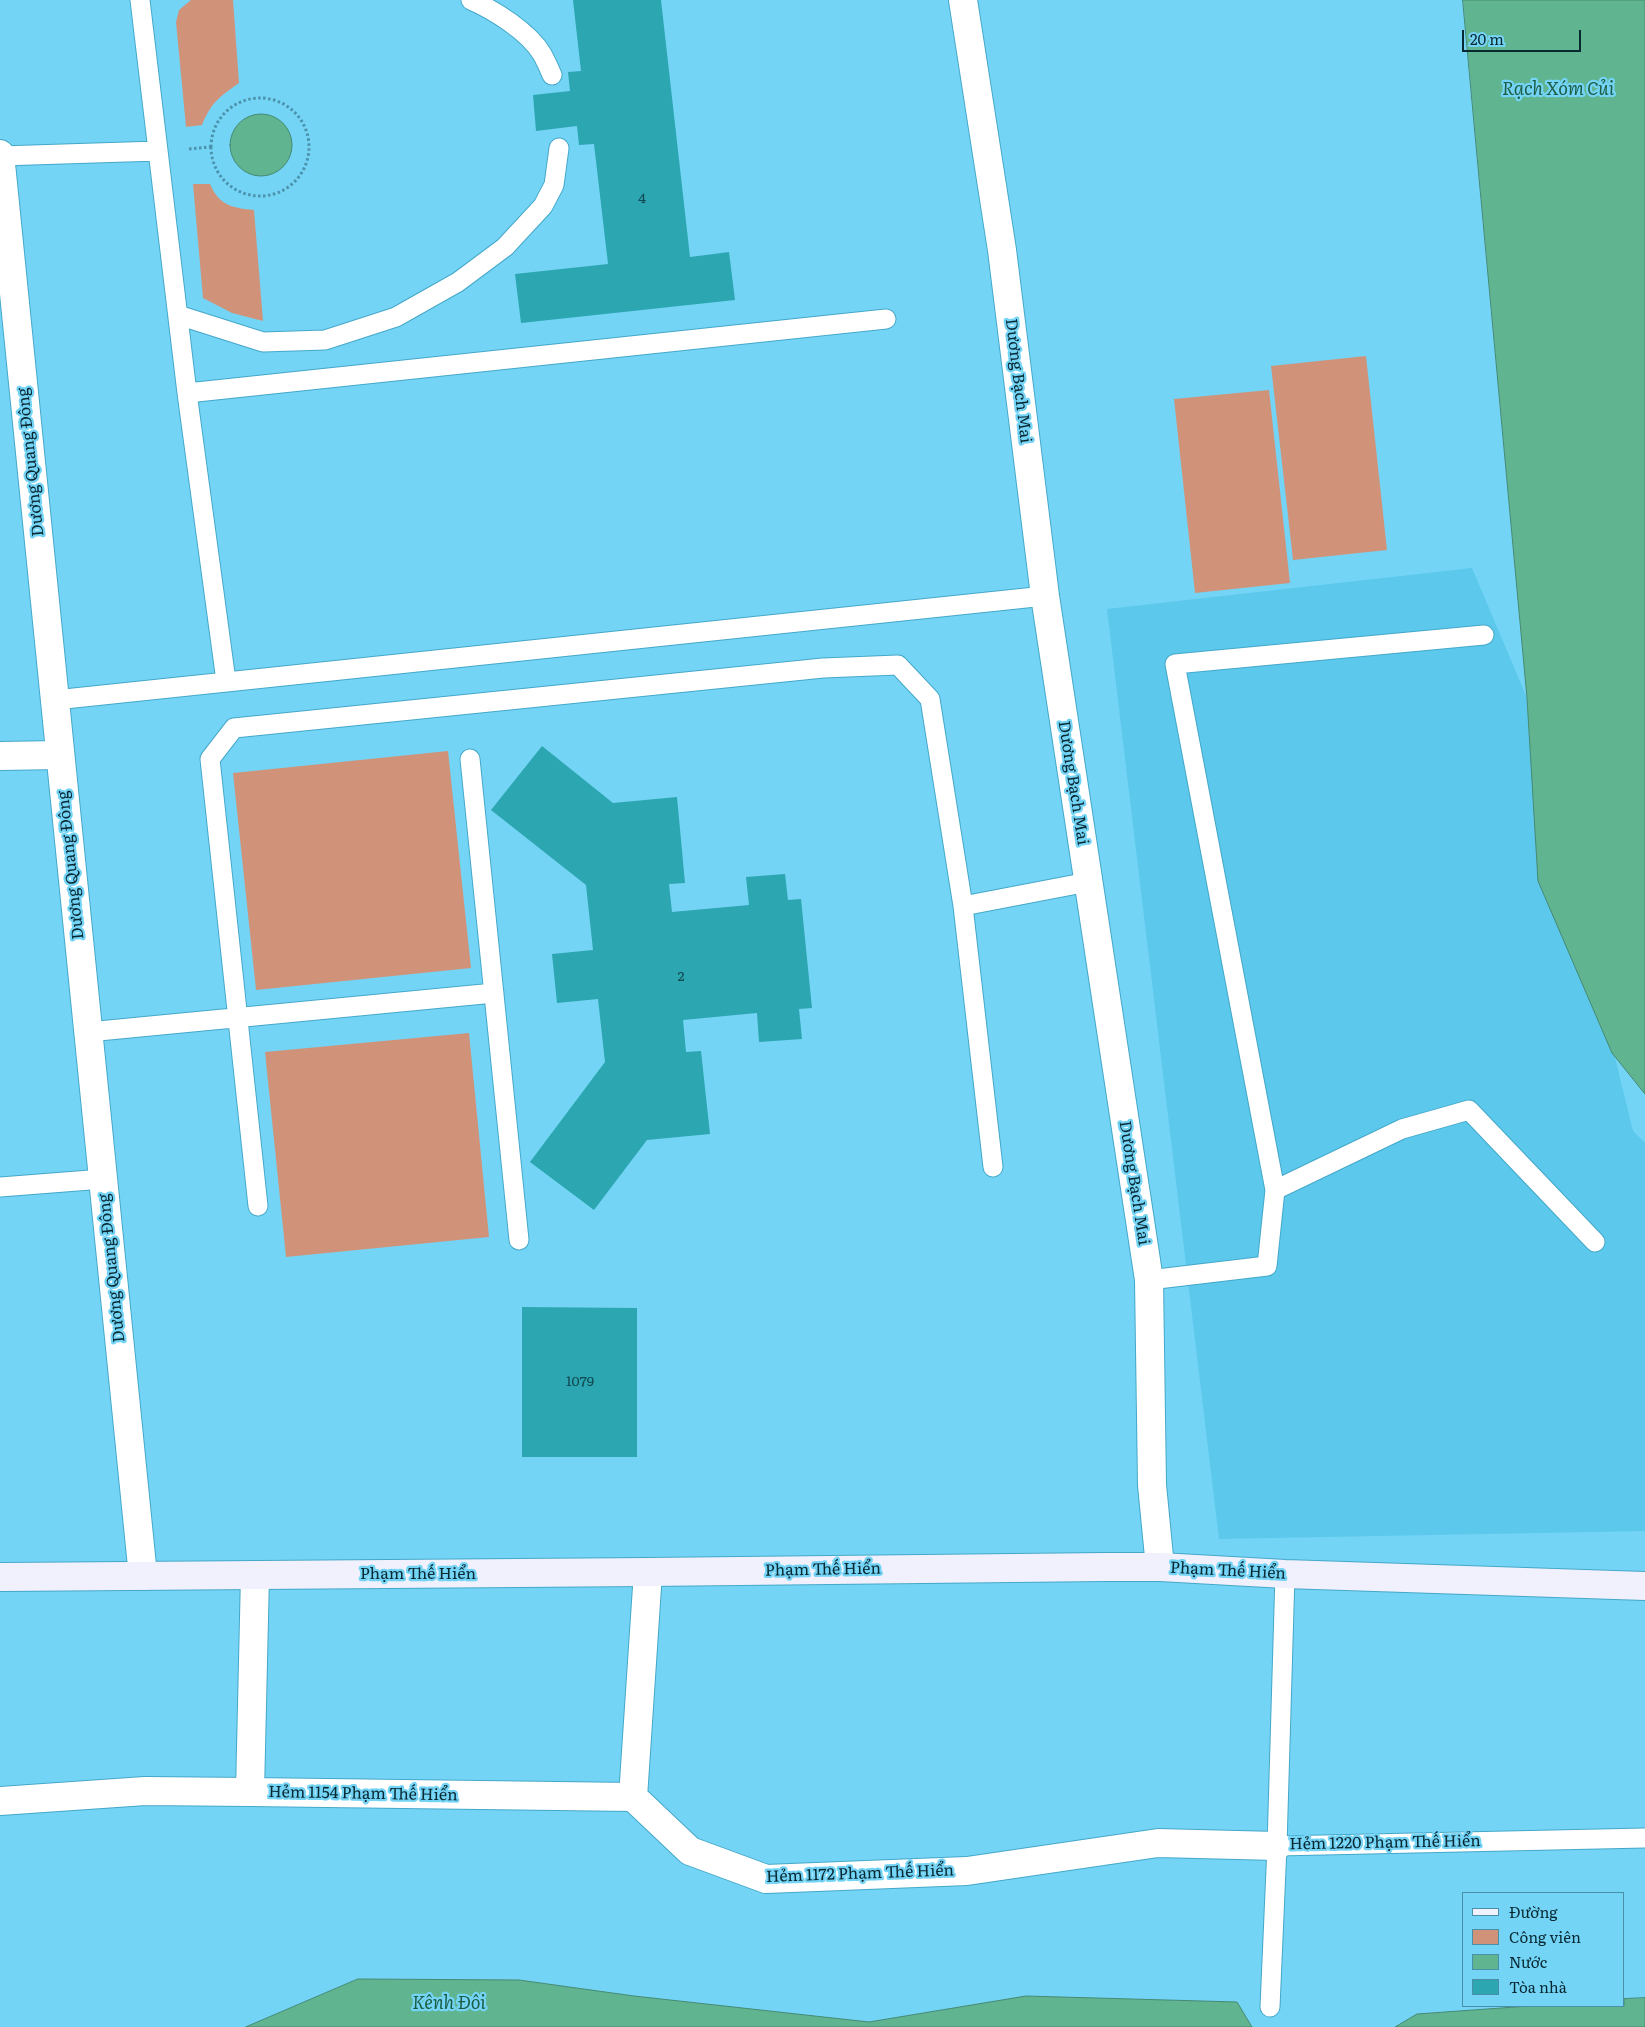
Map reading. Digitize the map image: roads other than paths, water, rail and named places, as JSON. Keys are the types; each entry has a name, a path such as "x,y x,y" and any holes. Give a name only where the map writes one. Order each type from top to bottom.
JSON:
{"main road":[{"name":"Phạm Thế Hiển","path":"0,1577 1160,1567 1285,1574 1645,1586"}],"street":[{"name":"Dương Bạch Mai","path":"963,0 1002,250 1045,596 1149,1280 1152,1485 1160,1567"},
{"name":"Dương Quang Đông","path":"0,155 2,192 143,1576"},
{"path":"0,756 60,755"},
{"path":"633,1797 648,1572"},
{"name":"Hẻm 1154 Phạm Thế Hiển","path":"255,1575 250,1792 633,1797"},
{"path":"0,1801 145,1791 250,1792"},
{"name":"Hẻm 1172 Phạm Thế Hiển","path":"633,1797 690,1851 766,1880 967,1871 1158,1843 1277,1846"}],"lane":[{"path":"140,0 187,393 226,681"},
{"path":"471,0 481,4 523,32 542,53 552,75"},
{"path":"178,315 263,342 325,340 396,317 458,282 505,247 543,206 554,186 559,148"},
{"path":"0,155 158,151"},
{"path":"187,393 886,319"},
{"path":"55,700 1045,596"},
{"path":"1149,1280 1267,1266 1275,1190 1175,664 1484,635"},
{"path":"258,1206 210,759 234,728 823,668 898,665 930,698 963,906 993,1167"},
{"path":"470,759 519,1240"},
{"path":"963,906 1088,882"},
{"path":"88,1032 494,993"},
{"path":"1275,1190 1402,1129 1469,1110 1595,1242"},
{"path":"0,1187 103,1179"},
{"name":"Hẻm 1220 Phạm Thế Hiển","path":"1285,1574 1277,1846 1645,1838"},
{"path":"1270,2007 1277,1846"}],"water":[{"name":"Rạch Xóm Củi","path":"1463,0 1645,0 1645,1094 1612,1053 1538,881 1527,698"},
{"path":"261,114 278,119 283,123 287,128 292,145 287,162 283,167 278,171 261,176 244,171 239,167 235,162 230,145 235,128 239,123 244,119"},
{"name":"Kênh Đôi","path":"358,1979 519,1980 634,1996 869,2022 1026,1996 1237,2002 1252,2027 246,2027"},
{"path":"1645,1998 1645,2027 1395,2027 1417,2014 1515,2007 1625,2007 1625,1999"}]}
